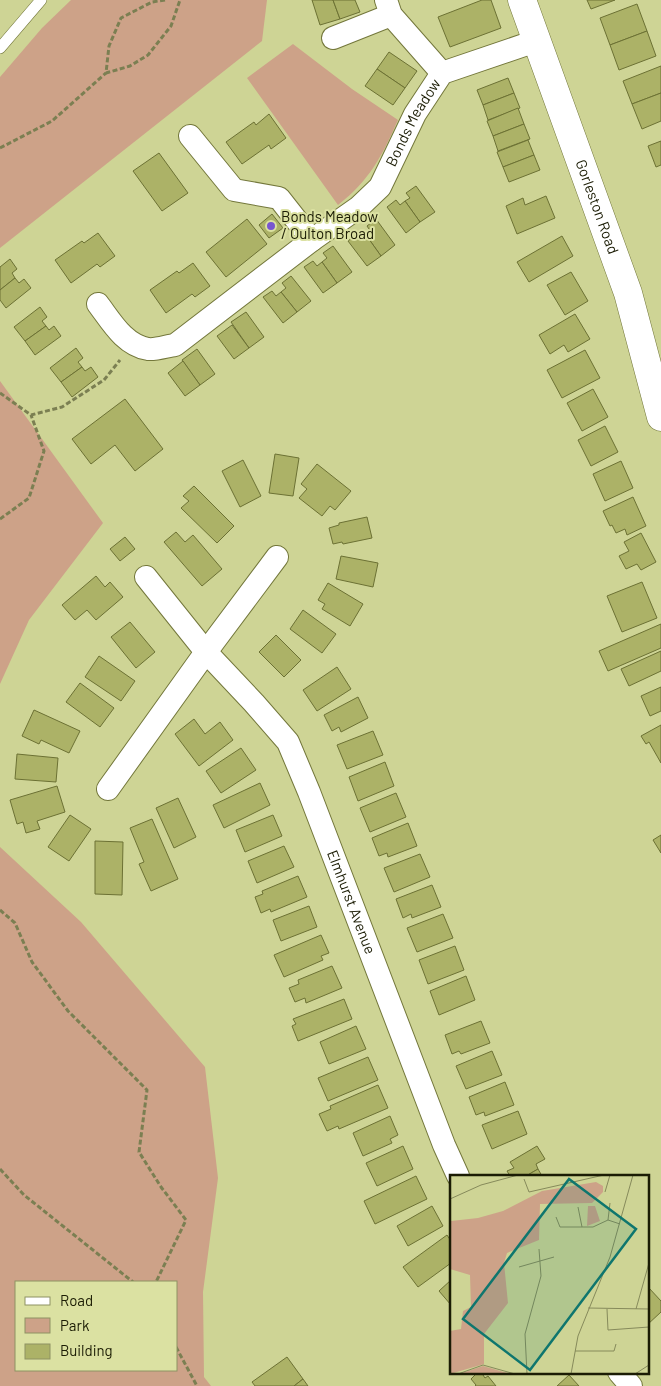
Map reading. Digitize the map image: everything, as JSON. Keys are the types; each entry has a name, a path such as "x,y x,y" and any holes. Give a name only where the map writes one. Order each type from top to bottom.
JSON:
{"main road":[{"name":"Gorleston Road","path":"522,0 628,293 661,417"}],"street":[{"path":"333,38 388,8 442,73"},
{"name":"Bonds Meadow","path":"133,344 148,349 175,345 358,207 380,186 415,114 442,73 536,41"},
{"path":"190,136 234,190 280,198 312,240"},
{"path":"98,304 122,335 133,344"},
{"path":"108,789 206,652 278,557"},
{"name":"Elmhurst Avenue","path":"146,578 206,652 288,742 313,801 444,1145 458,1175"},
{"path":"620,1374 631,1386"}],"lane":[{"path":"0,48 41,0"}],"path":[{"path":"106,73 109,46 121,18 152,2 165,0"},
{"path":"0,148 52,121 106,73 130,66 148,55 171,26 180,0"},
{"path":"31,415 62,407 104,380 133,344"},
{"path":"0,393 31,415 44,451 29,498 0,519"},
{"path":"0,910 15,922 32,962 68,1011 147,1090 138,1152 186,1220 156,1281"},
{"path":"0,1169 24,1194 132,1281"},
{"path":"178,1351 196,1386"}],"green space":[{"path":"71,0 267,0 262,41 0,248 0,77 42,28"},
{"path":"293,44 352,89 398,120 367,177 338,205 247,78"},
{"path":"0,381 103,523 29,620 0,684"},
{"path":"0,847 81,922 205,1067 218,1178 203,1292 204,1377 211,1386 0,1386"}],"building":[{"path":"312,0 333,0 340,19 320,25"},
{"path":"333,0 355,0 360,12 340,19"},
{"path":"482,0 491,0 501,28 450,47 438,17"},
{"path":"587,0 615,0 591,9"},
{"path":"637,4 647,31 610,45 600,18"},
{"path":"647,31 656,56 619,70 610,45"},
{"path":"389,52 417,71 405,88 377,69"},
{"path":"661,66 661,93 632,104 623,81"},
{"path":"377,69 405,88 393,105 365,86"},
{"path":"508,78 514,93 483,105 477,90"},
{"path":"514,93 520,108 488,120 483,105"},
{"path":"661,93 661,121 642,129 632,104"},
{"path":"518,108 524,124 493,136 487,121"},
{"path":"269,114 286,138 271,149 269,145 242,164 226,142 254,122 256,125"},
{"path":"524,124 530,139 498,151 493,136"},
{"path":"528,140 534,155 503,167 497,152"},
{"path":"661,141 661,165 656,167 648,146"},
{"path":"159,153 188,193 162,211 133,171"},
{"path":"534,155 540,170 509,182 503,167"},
{"path":"416,186 435,212 420,222 405,201 410,198 406,193"},
{"path":"546,196 555,218 517,234 506,206 523,198 525,205"},
{"path":"396,200 400,205 405,201 420,222 406,233 387,207"},
{"name":"Bonds Meadow / Oulton Broad","path":"272,214 283,228 269,238 259,225"},
{"path":"247,219 267,244 226,277 206,252"},
{"path":"376,219 395,245 381,256 366,235 371,232 367,226"},
{"path":"98,233 115,256 100,267 97,264 71,283 55,260 82,241 84,243"},
{"path":"357,234 361,239 366,235 381,256 367,266 348,241"},
{"path":"562,236 573,256 529,282 517,262"},
{"path":"333,246 352,272 337,283 322,262 327,258 323,253"},
{"path":"10,259 17,269 12,273 15,278 0,290 0,267"},
{"path":"313,261 317,266 322,262 337,283 323,293 304,267"},
{"path":"193,263 210,286 195,297 192,294 166,313 150,290 177,271 179,273"},
{"path":"571,272 588,301 565,315 547,285"},
{"path":"291,276 311,301 297,312 281,292 286,288 282,283"},
{"path":"15,278 19,283 24,279 31,288 6,308 0,300 0,290"},
{"path":"272,291 276,296 281,292 297,312 283,323 263,297"},
{"path":"40,307 47,317 42,321 46,326 25,341 14,327"},
{"path":"246,312 264,337 249,348 231,322"},
{"path":"575,314 590,339 568,352 564,345 550,354 539,335"},
{"path":"232,325 249,348 234,359 217,336"},
{"path":"46,326 49,330 54,326 61,336 35,355 25,341"},
{"path":"76,348 83,358 78,362 82,367 61,382 50,368"},
{"path":"197,349 215,374 200,385 182,360"},
{"path":"585,350 600,378 562,398 547,370"},
{"path":"183,361 200,385 185,396 168,373"},
{"path":"82,367 85,371 91,367 98,377 72,397 61,382"},
{"path":"593,389 608,417 582,431 567,403"},
{"path":"125,399 163,449 135,471 115,445 91,464 72,439"},
{"path":"605,426 618,452 591,466 578,440"},
{"path":"275,454 299,458 293,496 269,493"},
{"path":"243,460 261,496 240,507 222,471"},
{"path":"621,461 633,488 605,501 593,474"},
{"path":"317,464 351,491 335,510 330,506 322,516 299,498 307,489 301,484"},
{"path":"194,486 234,526 217,543 181,508 189,501 183,496"},
{"path":"633,497 646,526 627,535 625,529 616,533 612,525 610,526 603,511"},
{"path":"367,517 372,538 343,544 342,542 333,544 329,528 339,525 339,523"},
{"path":"176,532 185,542 193,535 222,569 202,586 164,542"},
{"path":"641,533 656,562 641,570 637,564 626,569 619,556 629,551 624,542"},
{"path":"125,537 135,549 120,561 110,549"},
{"path":"341,556 378,563 373,587 336,579"},
{"path":"96,576 105,587 110,582 123,597 96,620 87,610 75,620 62,605"},
{"path":"642,582 657,618 622,632 607,596"},
{"path":"328,583 363,604 350,626 322,609 325,604 318,600"},
{"path":"303,610 336,634 322,653 290,629"},
{"path":"130,622 155,652 136,668 111,637"},
{"path":"661,624 661,648 608,671 599,651"},
{"path":"276,635 301,660 284,677 259,652"},
{"path":"661,651 661,671 629,686 621,669"},
{"path":"99,656 135,681 121,701 85,677"},
{"path":"337,667 351,689 317,711 303,690"},
{"path":"80,683 114,708 100,727 66,702"},
{"path":"661,687 661,711 650,716 641,696"},
{"path":"358,697 368,718 341,732 339,727 332,731 324,715"},
{"path":"34,710 80,731 69,753 41,740 39,744 22,736"},
{"path":"194,719 205,734 220,722 233,740 199,766 175,734"},
{"path":"661,725 661,763 649,742 646,744 641,736"},
{"path":"373,731 383,755 347,769 337,745"},
{"path":"241,748 256,770 221,793 206,771"},
{"path":"17,754 58,758 56,782 15,779"},
{"path":"385,762 394,786 358,801 349,777"},
{"path":"260,783 270,805 224,828 213,805"},
{"path":"57,786 65,812 37,821 40,829 26,833 23,822 17,824 10,800"},
{"path":"396,793 406,817 370,832 360,808"},
{"path":"178,798 196,837 174,848 156,808"},
{"path":"70,815 91,829 69,861 48,847"},
{"path":"273,815 282,836 245,852 236,830"},
{"path":"152,819 178,879 151,891 139,864 144,862 130,828"},
{"path":"408,823 417,846 388,857 387,853 379,856 372,838"},
{"path":"661,835 661,853 653,840"},
{"path":"95,841 123,842 122,895 95,894"},
{"path":"284,846 294,867 257,883 248,861"},
{"path":"420,854 430,877 394,892 384,868"},
{"path":"298,876 307,897 271,912 270,909 261,913 255,897 263,894 262,891"},
{"path":"432,885 441,907 412,918 411,914 403,918 396,899"},
{"path":"309,906 317,927 281,941 273,920"},
{"path":"443,914 453,938 417,952 407,928"},
{"path":"321,935 329,953 321,956 323,960 284,977 274,955"},
{"path":"455,946 464,970 428,984 419,960"},
{"path":"332,966 342,988 306,1003 305,998 295,1002 289,988 299,984 298,980"},
{"path":"466,976 475,1000 439,1015 430,991"},
{"path":"344,999 352,1019 298,1041 292,1026 296,1024 293,1019"},
{"path":"481,1021 490,1043 461,1054 459,1051 452,1054 445,1035"},
{"path":"356,1026 366,1049 329,1064 320,1042"},
{"path":"492,1051 502,1075 466,1089 456,1066"},
{"path":"368,1057 378,1080 328,1101 318,1078"},
{"path":"505,1082 514,1105 485,1116 484,1112 476,1115 469,1097"},
{"path":"378,1085 388,1108 339,1129 338,1126 327,1131 319,1114 331,1109 330,1106"},
{"path":"518,1111 527,1134 492,1149 482,1125"},
{"path":"390,1116 398,1135 390,1139 392,1143 363,1156 353,1133"},
{"path":"403,1146 413,1169 377,1186 366,1163"},
{"path":"537,1146 545,1159 536,1164 538,1169 528,1175 509,1175 507,1171 514,1168 510,1162"},
{"path":"538,1169 541,1175 528,1175"},
{"path":"416,1176 427,1199 375,1224 364,1201"},
{"path":"432,1206 443,1226 408,1246 397,1226"},
{"path":"447,1235 450,1240 450,1264 418,1287 403,1267"},
{"path":"450,1281 450,1304 439,1291"},
{"path":"648,1289 661,1301 661,1312 648,1324"},
{"path":"287,1357 303,1379 294,1386 255,1386 252,1382"},
{"path":"476,1374 482,1374 485,1378 488,1376 496,1386 475,1386 471,1379"},
{"path":"569,1375 579,1386 557,1386"},
{"path":"303,1379 308,1386 294,1386"}],"place":[{"name":"Bonds Meadow / Oulton Broad","path":"271,226"}]}
